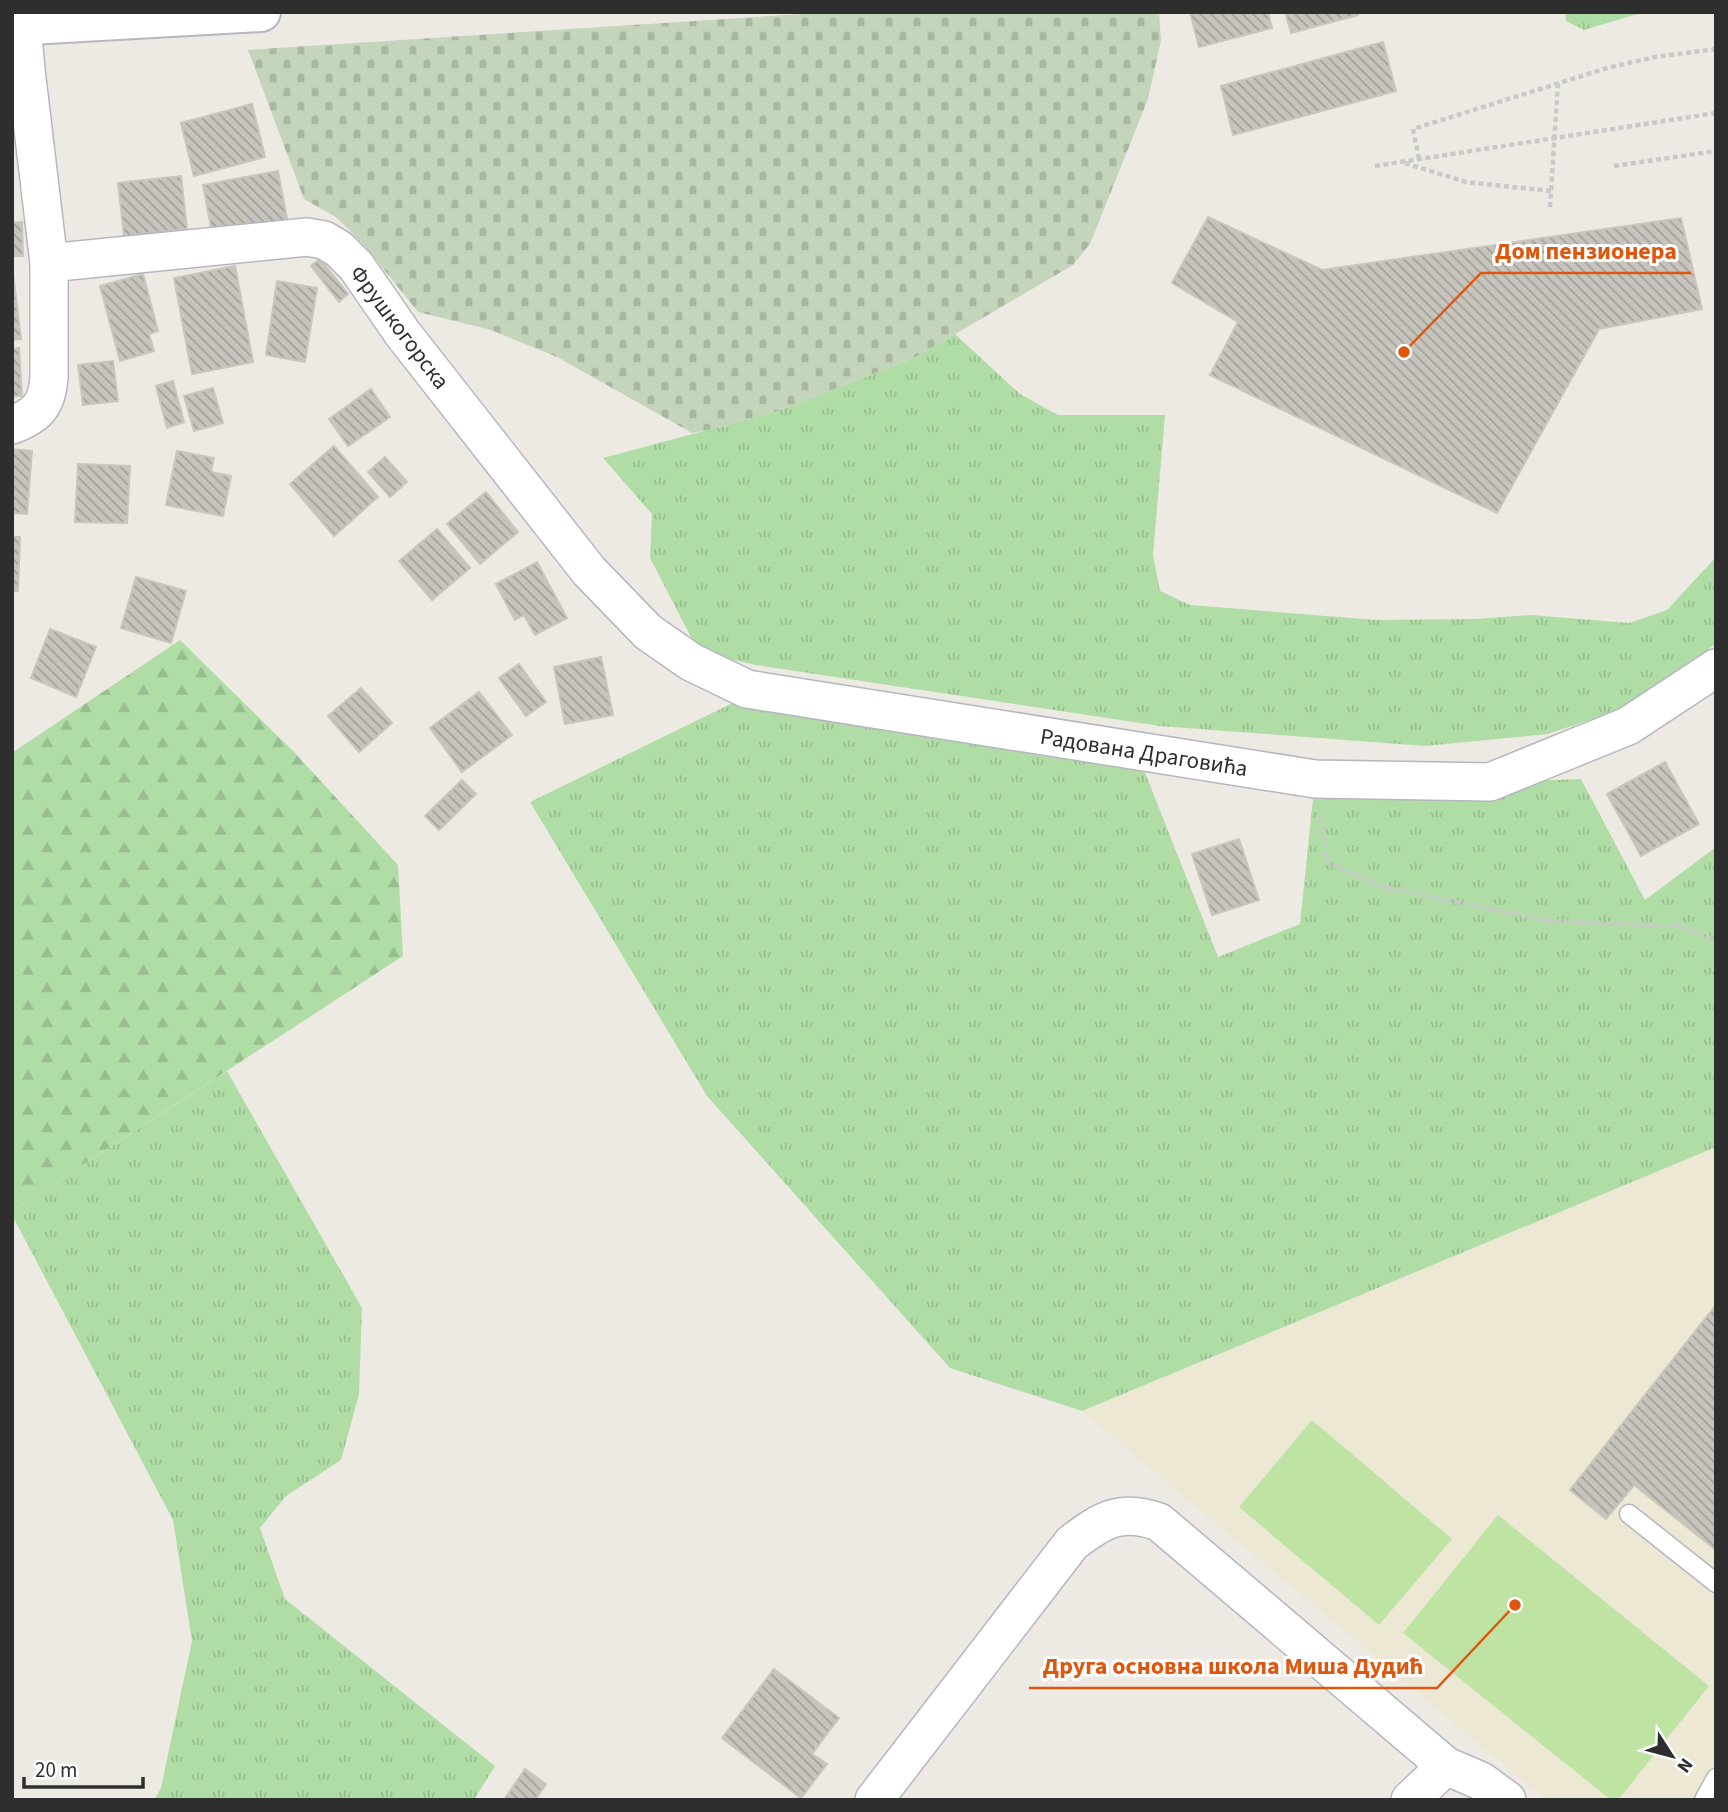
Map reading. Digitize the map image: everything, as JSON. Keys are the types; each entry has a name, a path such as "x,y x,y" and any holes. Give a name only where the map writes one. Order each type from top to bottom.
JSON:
{"main road":[{"path":"18,22 261,12"}],"street":[{"path":"12,425 28,419 39,410 48,394 49,263 18,22"},
{"name":"Фрушкогорска","path":"49,263 307,237 324,240 339,248 356,266 403,334 589,571"},
{"name":"Радована Драговића","path":"589,571 648,632 691,662 747,688 1315,779 1490,782 1628,726 1716,668"},
{"path":"874,1800 1072,1543 1095,1525 1119,1516 1140,1514 1159,1521 1446,1766 1481,1781 1507,1800"},
{"path":"1410,1800 1446,1766"}],"lane":[{"path":"1629,1514 1716,1583"},
{"path":"1704,1800 1716,1778"}],"path":[{"path":"1419,159 1413,129 1558,83 1654,57 1716,50"},
{"path":"1550,206 1558,83"},
{"path":"1375,166 1716,113"},
{"path":"1614,166 1716,151"},
{"path":"1401,162 1466,182 1551,191"},
{"path":"1315,779 1328,863 1384,887 1549,922 1679,926 1716,941"}],"shaded area":[{"path":"1716,1147 1716,1800 1546,1800 1082,1411"}],"green space":[{"path":"832,12 1159,12 1161,40 1148,99 1090,244 1073,265 916,357 778,411 692,433 557,357 491,330 418,312 365,246 336,217 304,199 248,50"},
{"path":"1565,12 1644,12 1584,30 1566,21"},
{"path":"955,334 1020,394 1058,415 1165,415 1153,555 1160,591 1190,605 1377,620 1476,619 1531,615 1629,623 1667,610 1716,557 1716,643 1643,702 1548,734 1425,746 1160,726 756,665 720,657 692,639 650,558 652,514 603,458 778,411 916,357"},
{"path":"180,640 294,752 398,865 403,956 12,1211 12,753"},
{"path":"747,696 1138,755 1218,957 1300,924 1315,779 1490,782 1581,779 1645,900 1716,847 1716,1147 1082,1411 950,1368 707,1096 530,802"},
{"path":"227,1071 362,1308 359,1394 341,1460 286,1496 260,1528 285,1599 495,1766 474,1800 154,1800 161,1788 192,1641 173,1520 12,1211"},
{"path":"1312,1420 1452,1539 1379,1625 1239,1507"},
{"path":"1498,1515 1709,1686 1618,1800 1611,1800 1403,1633"}],"building":[{"path":"1190,12 1268,12 1272,28 1199,47"},
{"path":"1285,12 1357,12 1358,15 1291,33"},
{"path":"1383,42 1396,91 1233,135 1221,86"},
{"path":"252,104 265,157 194,176 181,123"},
{"path":"278,171 288,224 213,238 203,185"},
{"path":"181,176 187,229 124,236 118,183"},
{"path":"1208,217 1322,270 1681,218 1702,309 1599,329 1497,513 1210,375 1238,322 1172,283"},
{"path":"22,222 23,256 12,256 12,223"},
{"path":"320,259 348,294 339,302 311,266"},
{"path":"12,265 21,339 12,340"},
{"path":"235,266 253,362 192,374 174,278"},
{"path":"143,274 158,331 149,334 154,351 120,361 100,286"},
{"path":"277,281 317,288 305,362 266,355"},
{"path":"19,348 22,396 12,396 12,349"},
{"path":"113,361 118,401 83,405 78,365"},
{"path":"173,381 184,422 167,428 156,386"},
{"path":"213,388 223,423 194,431 184,396"},
{"path":"371,389 390,417 348,446 329,419"},
{"path":"334,446 378,497 334,536 290,484"},
{"path":"12,449 32,451 27,514 12,513"},
{"path":"177,451 214,458 211,472 231,476 223,516 166,505"},
{"path":"385,457 407,482 390,497 368,472"},
{"path":"78,464 130,466 127,523 75,522"},
{"path":"486,492 518,532 480,564 447,524"},
{"path":"437,529 470,568 432,600 399,561"},
{"path":"12,537 20,537 18,591 12,591"},
{"path":"537,562 567,618 535,635 524,615 515,620 496,584"},
{"path":"136,577 186,591 171,643 121,628"},
{"path":"50,629 96,647 76,697 31,678"},
{"path":"601,657 613,715 565,724 554,667"},
{"path":"519,664 546,702 526,716 499,678"},
{"path":"361,688 392,723 359,752 328,716"},
{"path":"479,692 512,735 462,772 430,728"},
{"path":"1665,762 1699,824 1641,856 1607,794"},
{"path":"462,780 476,794 439,830 425,816"},
{"path":"1239,839 1259,900 1212,915 1192,854"},
{"path":"1716,1305 1716,1550 1634,1485 1606,1519 1570,1490"},
{"path":"774,1669 839,1718 812,1754 827,1764 801,1798 722,1738"},
{"path":"525,1769 546,1784 535,1800 504,1800"}],"place":[{"name":"Дом пензионера","path":"1404,352"},
{"name":"Друга основна школа Миша Дудић","path":"1515,1605"}]}
